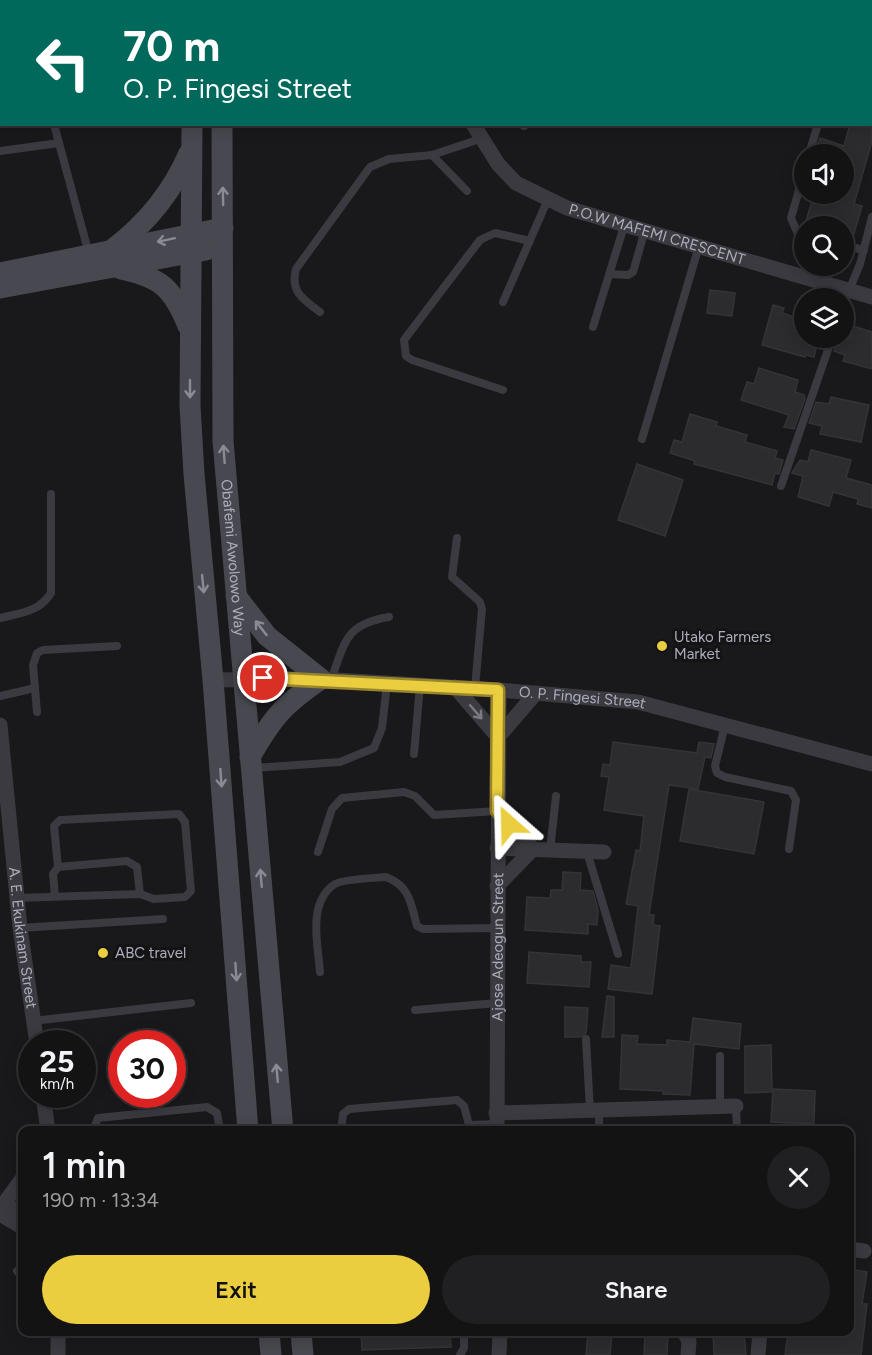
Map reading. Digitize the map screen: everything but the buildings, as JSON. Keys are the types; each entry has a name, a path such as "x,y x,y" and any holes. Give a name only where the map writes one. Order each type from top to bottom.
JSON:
{"main road":[{"name":"Obafemi Awolowo Way","path":"222,126 223,441 282,1126"},
{"name":"Obafemi Awolowo Way","path":"192,134 193,243 190,331 194,474 213,680 248,1126"},
{"path":"0,302 10,286 103,258 139,229 178,179 192,134"},
{"path":"0,273 223,238"},
{"path":"103,258 147,274 165,286 179,303 190,331"},
{"path":"236,595 267,636 326,680 290,701 270,723 250,762"},
{"path":"269,1336 271,1355"},
{"path":"301,1336 303,1355"}],"street":[{"name":"P.O.W MAFEMI CRESCENT","path":"474,126 480,140 516,183 567,208 849,288"},
{"name":"P.O.W MAFEMI CRESCENT","path":"854,290 872,297"},
{"name":"O. P. Fingesi Street","path":"213,680 244,678 387,683 638,702 872,764"},
{"path":"455,687 498,736 536,693"},
{"name":"Ajose Adeogun Street","path":"497,1123 498,690"},
{"name":"A. E. Ekukinam Street","path":"0,725 6,830 15,870 20,928 34,1030"},
{"path":"497,811 533,849"},
{"path":"497,848 604,852"},
{"path":"497,886 533,849"},
{"path":"0,857 15,870"},
{"path":"497,1123 594,1110 728,1106"},
{"path":"45,1108 47,1126"},
{"path":"0,1212 18,1185"},
{"path":"0,1212 18,1209"},
{"path":"0,1212 18,1224"},
{"path":"58,1336 58,1355"},
{"path":"499,1355 500,1336"},
{"path":"686,1336 689,1341 688,1355"},
{"path":"758,1355 760,1336"}],"lane":[{"path":"671,0 677,0"},
{"path":"55,126 103,258"},
{"path":"812,144 817,126"},
{"path":"320,312 296,293 293,280 296,269 370,167 389,159 432,155 480,140"},
{"path":"0,151 59,143"},
{"path":"432,155 467,191"},
{"path":"503,302 548,199"},
{"path":"794,225 791,218 795,204"},
{"path":"849,288 864,250 872,217"},
{"path":"593,327 624,226"},
{"path":"609,274 628,275 633,272 645,230"},
{"path":"503,390 412,360 406,356 404,340 480,240 495,233 530,241"},
{"path":"642,439 699,246"},
{"path":"854,248 864,250"},
{"path":"781,486 829,348"},
{"path":"0,618 29,612 43,604 51,593 51,494"},
{"path":"457,538 452,576 480,602 482,609 475,688"},
{"path":"326,680 346,639 366,621 389,617"},
{"path":"37,712 33,665 37,653 43,650 117,646"},
{"path":"250,762 340,762 374,748 382,728 387,683"},
{"path":"414,754 420,685"},
{"path":"0,696 35,688"},
{"path":"725,725 715,766 717,773 791,791 794,794 796,800 789,849"},
{"path":"318,852 332,809 342,798 404,792 415,796 434,815 497,811"},
{"path":"550,850 556,796"},
{"path":"17,898 140,894 154,899 185,897 191,891 185,822 180,814 60,820 54,826 58,867 53,874 55,896"},
{"path":"587,851 618,954"},
{"path":"58,867 132,862 136,867 140,894"},
{"path":"320,972 316,923 320,899 336,883 386,877 392,879 410,895 417,926 423,929 497,928"},
{"path":"20,928 163,919"},
{"path":"33,1021 191,1003"},
{"path":"415,1010 496,1003"},
{"path":"586,1039 598,1126"},
{"path":"720,1056 728,1106 735,1126"},
{"path":"342,1126 343,1114 349,1109 456,1100 464,1106 470,1125 497,1123"},
{"path":"95,1126 98,1118 207,1107 217,1113 218,1126"},
{"path":"460,1355 464,1348 464,1336"}],"place":[{"name":"Utako Farmers Market","path":"662,646"},
{"name":"ABC travel","path":"103,953"}],"route":[{"path":"263,678 321,679 498,690 497,811 509,824"}]}
